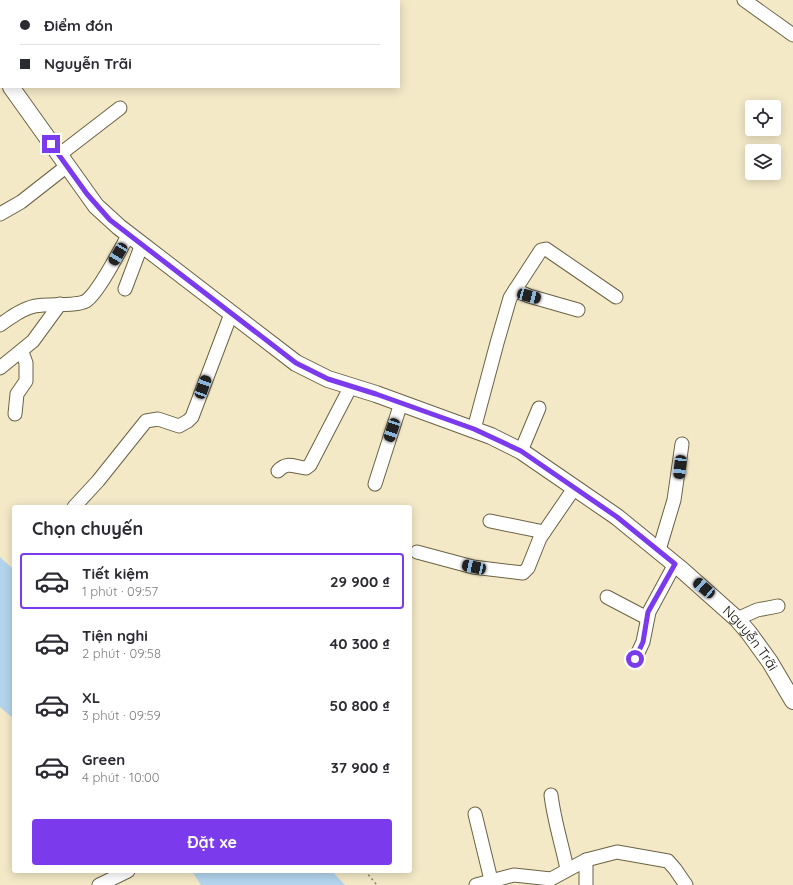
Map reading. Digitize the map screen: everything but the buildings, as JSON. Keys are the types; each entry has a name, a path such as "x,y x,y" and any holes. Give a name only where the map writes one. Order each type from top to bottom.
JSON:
{"main road":[{"name":"Nguyễn Trãi","path":"11,88 96,206 110,220 296,363 328,379 474,429 521,451 575,487 659,550 736,619 749,633 770,662 793,701"}],"street":[{"path":"744,0 793,35"},
{"path":"0,214 21,202 120,108"},
{"path":"0,325 24,310 34,306 79,304 91,296 129,234"},
{"path":"125,289 142,244"},
{"path":"474,429 496,343 510,298 541,250 546,249 616,297"},
{"path":"514,290 529,296 578,310"},
{"path":"0,368 22,352 33,341 60,304"},
{"path":"76,505 102,476 146,421 158,419 179,426 192,417 231,314"},
{"path":"15,414 17,394 26,381 26,363 22,352"},
{"path":"278,472 283,466 288,464 306,468 310,465 351,386"},
{"path":"375,484 401,403"},
{"path":"521,451 540,408"},
{"path":"659,550 674,500 682,444"},
{"path":"418,552 474,567 519,573 525,571 528,568 535,548 544,532 575,487"},
{"path":"490,520 544,532"},
{"path":"635,659 643,642 647,618 675,564"},
{"path":"607,597 647,618"},
{"path":"736,619 757,610 778,606"},
{"path":"551,795 553,814 560,833 567,869"},
{"path":"475,814 491,880"},
{"path":"476,885 514,875 551,879 586,860 617,852 668,861 686,885"},
{"path":"586,860 586,885"},
{"path":"99,885 124,873"}],"path":[{"path":"367,873 377,885"}],"water":[{"path":"0,557 12,568 12,717 0,707"},
{"path":"193,873 334,873 345,885 201,885"}],"route":[{"path":"51,144 96,206 110,220 281,353 305,369 328,379 376,394 474,429 521,451 617,517 675,564 648,612 646,632 635,659"}]}
